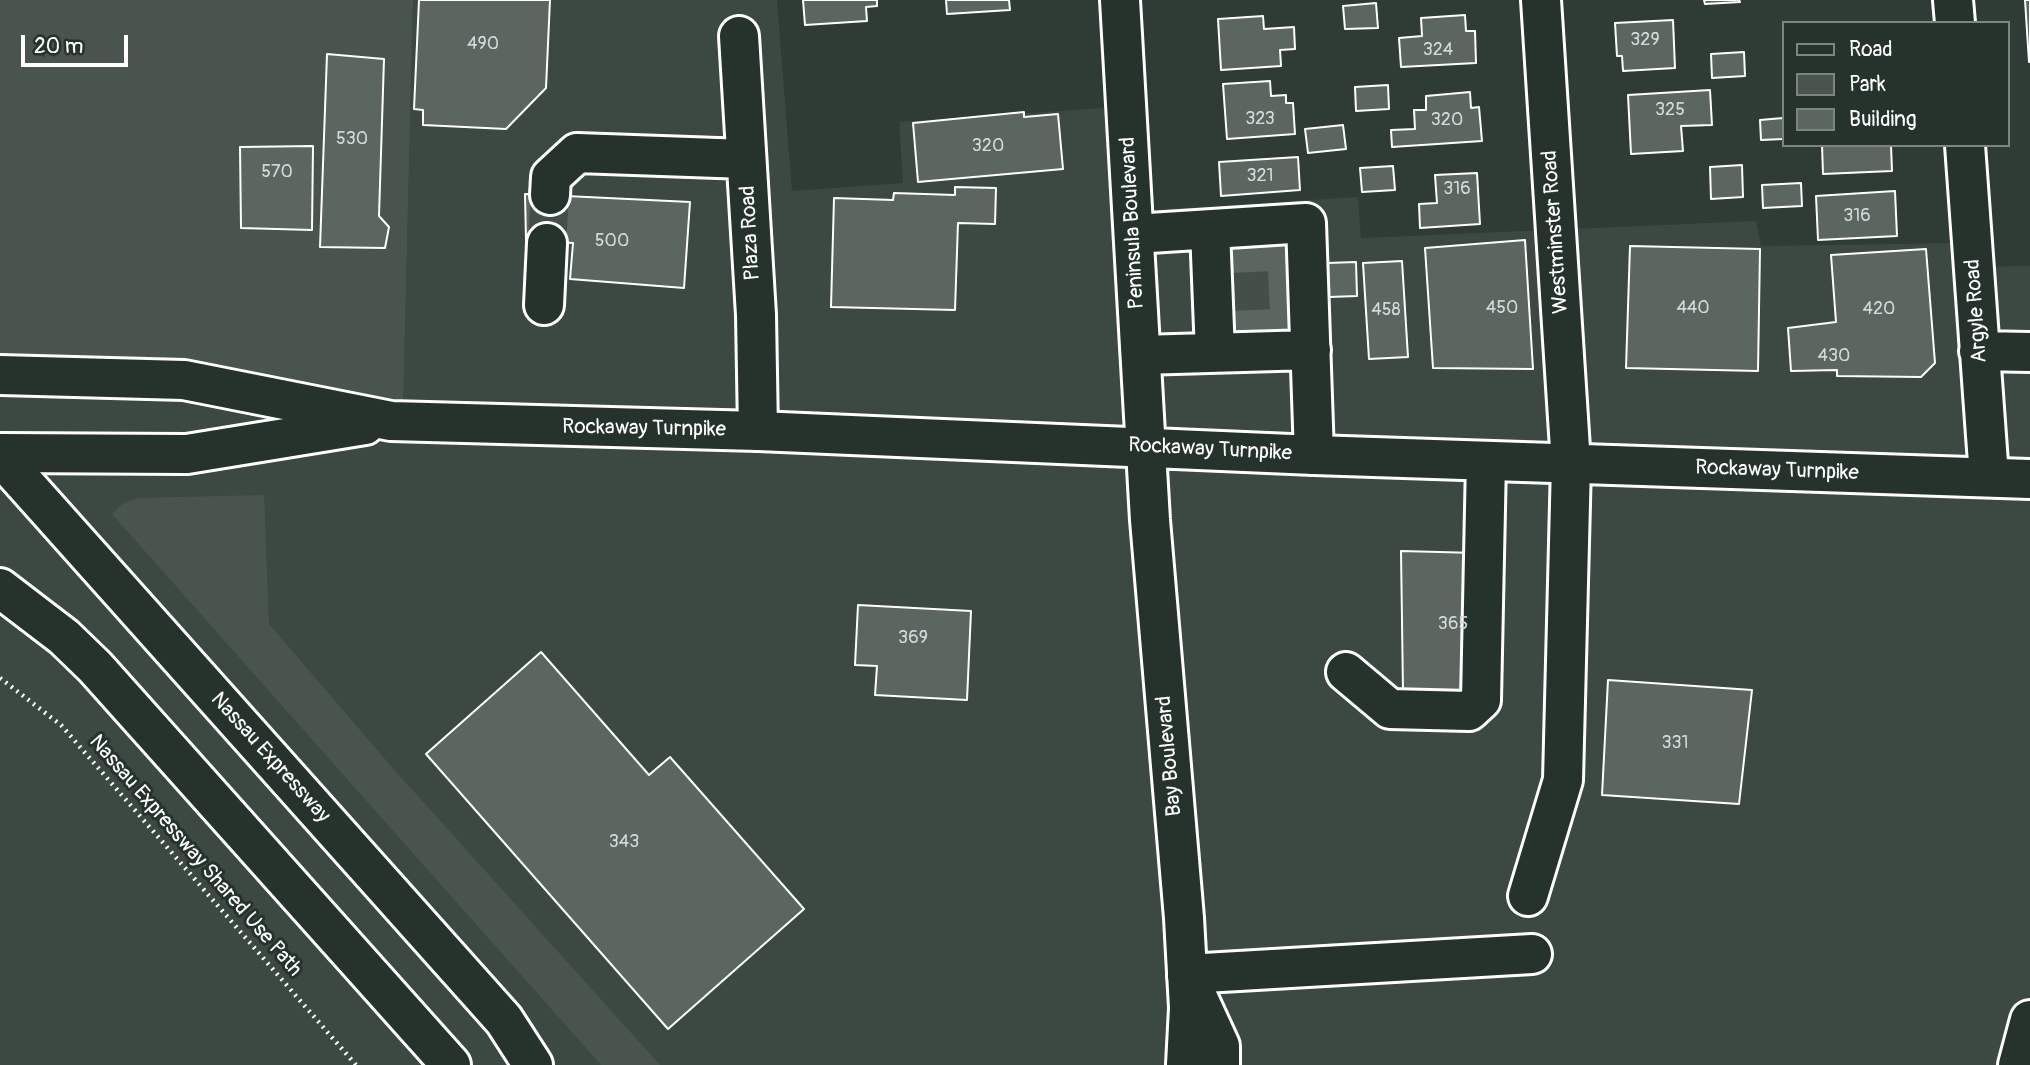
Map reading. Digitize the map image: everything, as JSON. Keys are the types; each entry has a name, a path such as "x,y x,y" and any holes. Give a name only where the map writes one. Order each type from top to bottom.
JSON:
{"main road":[{"name":"Peninsula Boulevard","path":"1120,0 1147,447"},
{"name":"Westminster Road","path":"1528,896 1563,780 1571,464 1541,0"},
{"path":"1953,0 1955,21"},
{"name":"Plaza Road","path":"739,36 756,316 758,432"},
{"name":"Argyle Road","path":"1965,147 1989,477"},
{"path":"550,195 551,177 577,153 746,159"},
{"path":"1134,234 1306,223 1301,288 1311,350 1314,455"},
{"path":"1210,230 1222,292 1215,353"},
{"path":"544,304 547,243"},
{"path":"1141,355 1311,350"},
{"path":"1979,351 2030,352"},
{"name":"Rockaway Turnpike","path":"0,375 184,380 391,421 2030,479"},
{"name":"Rockaway Turnpike","path":"0,455 187,454 391,421"},
{"name":"Bay Boulevard","path":"1147,447 1150,520 1187,974 1186,1065"},
{"name":"Nassau Expressway","path":"0,455 504,1020 533,1065"},
{"path":"1346,672 1390,709 1469,711 1481,700 1486,461"},
{"path":"0,588 64,637 95,667 451,1065"},
{"path":"1220,1065 1220,1046 1187,974 1532,954"},
{"path":"2018,1065 2030,1020"}],"path":[{"name":"Nassau Expressway Shared Use Path","path":"0,678 61,725 356,1065"}],"shaded area":[{"path":"413,0 777,0 792,191 903,183 899,122 1131,106 1136,211 1358,197 1361,238 1756,221 1761,246 1960,243 1963,267 2030,266 2030,1065 0,1065 0,369 403,416"}],"green space":[{"path":"0,0 413,0 403,416 0,369"},
{"path":"264,495 269,624 390,765 660,1065 601,1065 112,514 122,504 138,498"}],"building":[{"path":"419,0 550,0 546,88 506,129 423,125 423,110 414,109"},
{"path":"803,0 877,0 877,6 866,7 867,21 805,25"},
{"path":"946,0 1009,0 1010,10 947,14"},
{"path":"1704,0 1739,0 1740,2 1705,4"},
{"path":"2025,0 2030,0 2030,62 2029,62"},
{"path":"1376,3 1378,28 1345,29 1343,6"},
{"path":"1465,15 1466,31 1475,31 1476,63 1401,67 1399,38 1422,36 1421,18"},
{"path":"1263,16 1264,29 1294,27 1295,49 1280,50 1281,66 1221,70 1218,19"},
{"path":"1673,20 1675,68 1623,71 1622,56 1617,56 1615,23"},
{"path":"1744,52 1745,76 1712,78 1711,54"},
{"path":"327,54 384,59 379,216 389,227 385,248 320,247"},
{"path":"1270,81 1271,96 1286,95 1286,103 1293,103 1295,134 1227,139 1223,84"},
{"path":"1388,85 1389,109 1356,111 1355,87"},
{"path":"1710,90 1712,125 1681,126 1683,151 1631,154 1628,95"},
{"path":"1470,92 1471,108 1479,107 1482,141 1392,147 1391,130 1415,129 1414,110 1426,110 1426,96"},
{"path":"1024,112 1024,117 1058,114 1063,169 918,182 913,123"},
{"path":"1782,118 1782,139 1761,140 1760,120"},
{"path":"1343,125 1346,149 1308,153 1305,129"},
{"path":"313,146 312,230 241,228 240,147"},
{"path":"1822,147 1891,147 1892,171 1823,174"},
{"path":"1298,157 1300,190 1221,196 1219,162"},
{"path":"1742,165 1743,197 1711,199 1710,167"},
{"path":"1393,166 1395,190 1362,192 1360,168"},
{"path":"1477,173 1480,224 1420,228 1419,204 1437,203 1435,175"},
{"path":"1801,183 1802,206 1763,208 1762,185"},
{"path":"955,187 996,188 995,224 958,223 955,310 831,307 834,198 893,200 894,193 955,195"},
{"path":"1895,191 1897,236 1818,240 1816,196"},
{"path":"525,194 690,202 684,288 570,279 573,243 526,240"},
{"path":"1289,228 1296,334 1233,338 1228,233"},
{"path":"1525,240 1533,369 1433,368 1425,248"},
{"path":"1630,246 1760,249 1758,371 1626,368"},
{"path":"1926,249 1935,363 1921,377 1837,376 1837,370 1791,371 1788,328 1836,322 1831,255"},
{"path":"1402,261 1408,357 1369,359 1363,263"},
{"path":"1356,262 1357,296 1329,297 1327,263"},
{"path":"1401,551 1477,553 1472,694 1403,692"},
{"path":"858,605 971,611 967,700 875,695 877,666 855,665"},
{"path":"541,652 649,775 670,757 804,909 668,1029 426,754"},
{"path":"1608,680 1752,690 1739,804 1602,795"}],"tunnel":[{"path":"547,243 550,195"},
{"path":"1231,292 1293,289"}]}
